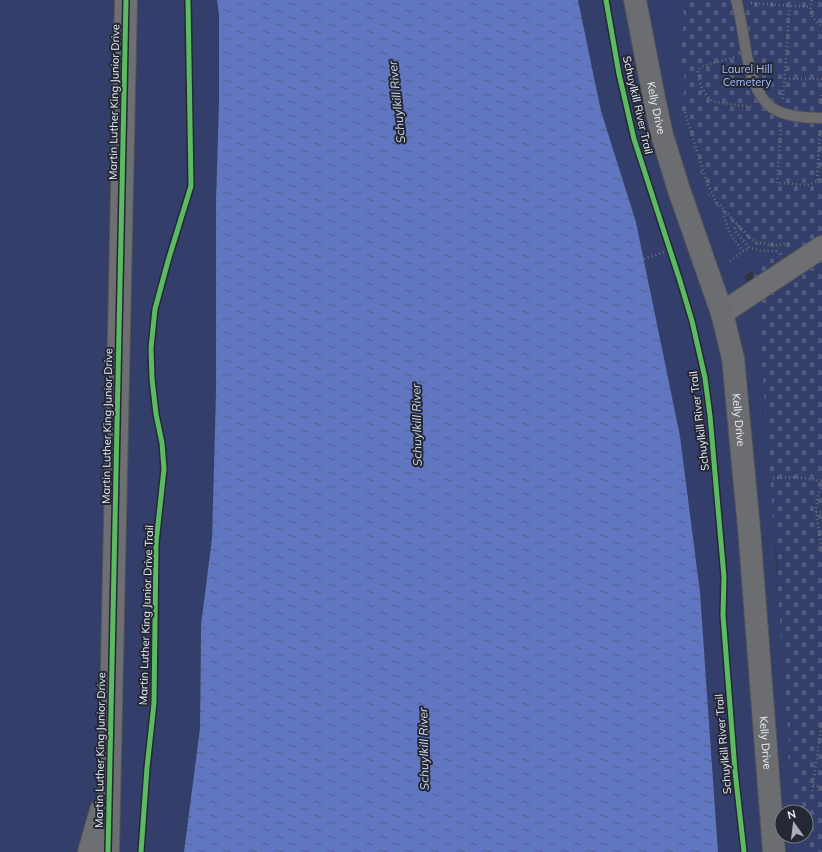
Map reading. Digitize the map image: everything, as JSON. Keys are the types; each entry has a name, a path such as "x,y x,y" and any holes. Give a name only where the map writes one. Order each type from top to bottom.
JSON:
{"main road":[{"name":"Martin Luther King Junior Drive","path":"108,852 126,0"},
{"name":"Kelly Drive","path":"635,0 662,135 679,190 729,336 736,381 750,528 774,852"},
{"path":"722,313 822,247"},
{"path":"89,852 109,784"}],"lane":[{"path":"736,0 742,23 746,51 755,85 759,93 771,107 782,112 801,117 821,118"}],"path":[{"path":"783,100 790,0"},
{"path":"812,0 810,7 813,18 816,23 822,26"},
{"path":"749,3 810,7"},
{"path":"746,51 727,60 701,67 698,70 704,91 710,100 720,103 736,104 761,109 771,107"},
{"path":"784,79 822,79"},
{"path":"685,112 710,190 716,201 748,236 756,242 769,245 783,244"},
{"path":"782,112 777,183 808,184 822,179"},
{"path":"817,180 821,118"},
{"path":"724,216 730,234 743,251"},
{"path":"738,225 735,228 735,231 750,248 761,251 783,250"},
{"path":"667,243 672,256"},
{"path":"730,261 743,251 750,248"},
{"path":"644,259 670,250"},
{"path":"773,478 796,477 822,481"},
{"path":"822,484 816,512 822,552"},
{"path":"816,512 822,512"},
{"path":"812,791 822,721"},
{"path":"813,785 822,787"}],"green space":[{"path":"0,0 217,0 219,15 219,101 216,200 216,391 212,538 201,625 200,728 184,852 0,852"},
{"path":"578,0 680,0 684,14 684,24 678,55 684,72 685,85 681,108 706,190 712,201 749,240 766,248 784,247 784,252 744,276 767,310 762,313 759,321 790,747 788,758 791,785 790,804 774,804 774,844 808,844 811,852 718,852 700,592 680,436 636,222 601,111"},
{"name":"Laurel Hill Cemetery","path":"660,0 822,0 822,852 811,852 808,844 814,844 814,804 790,804 776,553 749,329 755,248 709,198 704,190 671,84"}],"water":[{"name":"Schuylkill River","path":"217,0 578,0 601,111 636,222 680,436 700,592 718,852 184,852 200,728 201,625 212,538 216,391 216,200 219,101 219,15"}],"cycle path":[{"path":"108,852 126,0"},
{"name":"Martin Luther King Junior Drive Trail","path":"141,852 147,768 154,703 156,543 164,469 162,443 156,414 152,379 151,348 155,309 191,186 188,0"},
{"name":"Schuylkill River Trail","path":"606,0 619,74 634,139 692,321 705,378 710,416 724,577 723,615 735,771 744,852"}]}
